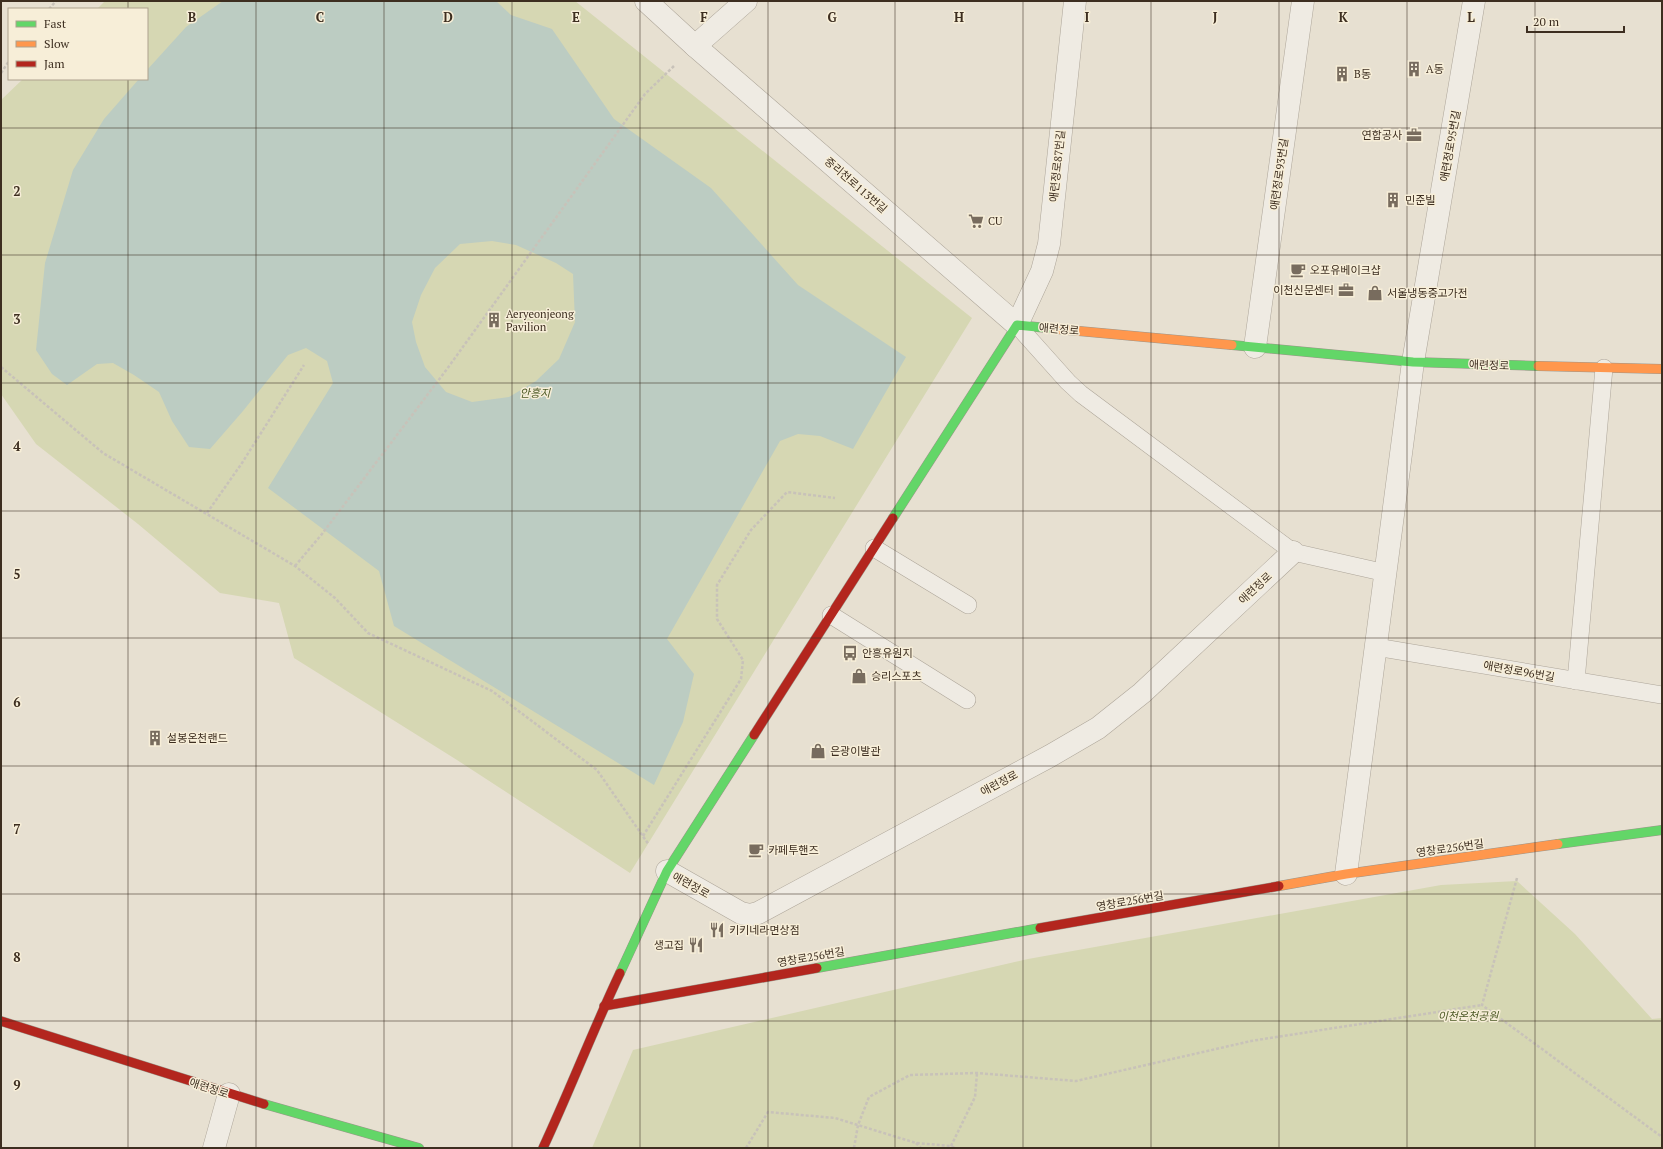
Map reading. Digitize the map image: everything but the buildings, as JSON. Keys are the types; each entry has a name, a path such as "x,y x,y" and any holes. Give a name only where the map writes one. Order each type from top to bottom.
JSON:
{"street":[{"name":"중리천로113번길","path":"646,1 695,46 1017,325"},
{"path":"695,46 746,1"},
{"name":"애련정로87번길","path":"1017,325 1042,271 1049,244 1075,1"},
{"name":"애련정로93번길","path":"1256,347 1304,1"},
{"name":"애련정로95번길","path":"1413,362 1474,1"},
{"name":"애련정로","path":"543,1148 568,1094 604,1006 667,872 1017,325 1413,362 1662,369"},
{"path":"1346,874 1413,362"},
{"name":"애련정로","path":"667,872 741,913 750,915 758,912 1050,756 1098,728 1142,693 1293,552"},
{"name":"영창로256번길","path":"604,1006 1346,874 1662,830"},
{"name":"애련정로","path":"1,1021 229,1094 419,1148"},
{"path":"214,1148 229,1094"}],"lane":[{"name":"애련정로","path":"1017,325 1068,382 1081,394 1293,552 1386,573"},
{"path":"1576,680 1604,368"},
{"path":"874,548 968,605"},
{"path":"831,615 967,700"},
{"name":"애련정로96번길","path":"1376,647 1662,695"}],"path":[{"path":"295,566 322,534 503,293 646,94 695,46"},
{"path":"1,73 8,62"},
{"path":"207,513 242,463 304,365"},
{"path":"1,367 103,453 295,566 335,598 368,633 492,691 597,770 667,872"},
{"path":"643,836 741,679 743,660 717,619 717,585 751,530 787,492 835,498"},
{"path":"1482,1005 1524,850"},
{"path":"854,1148 858,1125 870,1097 910,1075 977,1073 1076,1081 1251,1041 1482,1005 1662,1137"},
{"path":"951,1146 975,1097 977,1073"},
{"path":"746,1148 768,1112 835,1118 916,1143 951,1146 955,1148"},
{"path":"916,1143 921,1148"}],"green space":[{"name":"안흥지","path":"105,1 575,1 972,318 630,873 457,760 294,658 279,603 220,593 138,524 36,444 1,394 1,100 22,80 148,80 148,8 98,8"},
{"name":"이천온천공원","path":"1517,881 1575,934 1652,1019 1662,1018 1662,1148 592,1148 633,1050 1028,959 1441,885"}],"shaded area":[{"name":"안흥지","path":"223,1 496,1 511,15 552,29 614,119 711,188 798,285 906,357 853,449 820,436 798,434 780,441 667,639 694,674 683,722 654,785 394,626 379,571 268,488 333,383 327,361 306,348 288,355 210,449 189,447 172,421 159,392 113,363 97,364 67,385 52,374 36,350 45,263 73,170 104,119 138,80 148,80 148,69 186,27","holes":["492,241 516,245 556,263 573,274 575,322 559,359 536,381 509,397 472,402 446,392 425,367 416,342 412,322 421,295 435,268 460,244"]}],"traffic: fast":[{"path":"893,518 1017,325 1057,329"},
{"path":"1232,345 1413,362 1538,366"},
{"path":"620,973 667,871 754,735"},
{"path":"1558,844 1662,830"},
{"path":"817,968 1040,928"},
{"path":"264,1104 419,1148"}],"traffic: slow":[{"path":"1057,329 1232,345"},
{"path":"1538,366 1662,369"},
{"path":"1279,886 1346,874 1558,844"}],"traffic: jam":[{"path":"754,735 893,518"},
{"path":"1040,928 1279,886"},
{"path":"604,1006 817,968"},
{"path":"543,1148 620,973"},
{"path":"1,1021 264,1104"}],"place":[{"name":"A동","path":"1414,69"},
{"name":"B동","path":"1342,74"},
{"name":"연합공사","path":"1414,135"},
{"name":"민준빌","path":"1393,200"},
{"name":"CU","path":"976,221"},
{"name":"오포유베이크샵","path":"1298,270"},
{"name":"이천신문센터","path":"1346,290"},
{"name":"서울냉동중고가전","path":"1375,293"},
{"name":"Aeryeonjeong Pavilion","path":"494,320"},
{"name":"안흥유원지","path":"850,653"},
{"name":"승리스포츠","path":"859,676"},
{"name":"설봉온천랜드","path":"155,738"},
{"name":"은광이발관","path":"818,751"},
{"name":"카페투핸즈","path":"756,850"},
{"name":"키키네라면상점","path":"717,930"},
{"name":"생고집","path":"696,945"}]}
